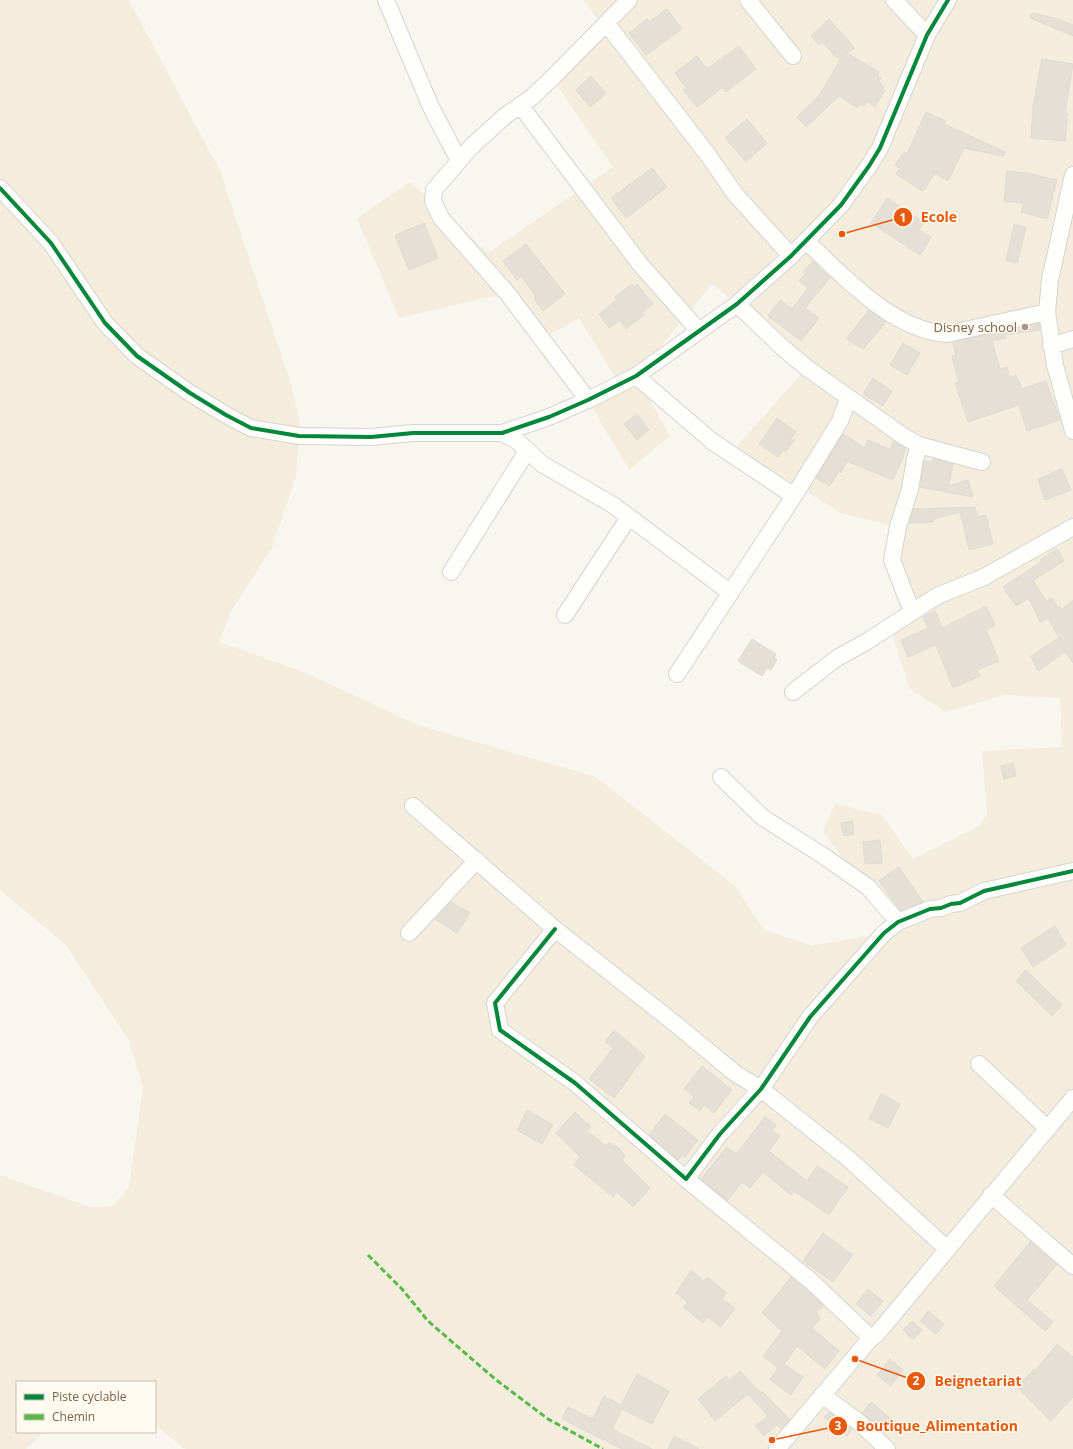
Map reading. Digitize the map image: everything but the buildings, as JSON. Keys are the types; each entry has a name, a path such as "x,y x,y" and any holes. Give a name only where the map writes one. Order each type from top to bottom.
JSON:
{"street":[{"path":"386,0 430,105 459,161"},
{"path":"588,400 507,292 466,248 441,218 433,201 434,190 459,161 505,116 552,78 607,24 629,0"},
{"path":"748,0 793,56"},
{"path":"894,0 927,35"},
{"path":"0,188 51,243 105,323 137,356 226,416 251,428 299,436 371,437 413,433 502,433 588,400 636,376 737,304 791,256 841,204 869,166 880,148 927,35 948,0"},
{"path":"607,24 708,155 735,194 791,256"},
{"path":"520,105 640,264 699,331"},
{"path":"1073,175 1050,280 1047,312 1051,346 1073,431"},
{"path":"806,241 856,288 889,312 932,332 947,334 1047,312"},
{"path":"737,304 783,348 807,368 848,399 903,436 919,445 982,462"},
{"path":"1051,346 1073,339"},
{"path":"636,376 713,442 794,496"},
{"path":"677,674 794,496 840,420 848,399"},
{"path":"502,433 516,440 542,464 629,517 731,593"},
{"path":"912,612 892,560 898,527 910,489 919,445"},
{"path":"451,572 528,451"},
{"path":"565,615 629,517"},
{"path":"793,692 837,658 866,642 937,596 984,577 1073,527"},
{"path":"721,777 762,817 822,855 868,887 898,922"},
{"path":"412,806 477,860 555,929 736,1074 761,1089 850,1160 946,1248"},
{"path":"409,933 477,860"},
{"path":"686,1179 720,1134 761,1089 810,1017 884,933 898,922 930,909 960,903 984,892 1073,871"},
{"path":"555,929 495,1003 500,1030 575,1083 686,1179 811,1281 871,1338"},
{"path":"978,1064 1048,1129"},
{"path":"777,1449 871,1338 877,1334 946,1248 1073,1098"},
{"path":"991,1195 1073,1266"},
{"path":"822,1395 860,1423 887,1449"}],"shaded area":[{"path":"0,0 129,0 220,171 292,387 300,423 296,477 272,548 231,611 219,642 304,672 418,725 596,777 735,886 764,930 812,946 862,937 897,934 823,831 835,804 882,815 913,859 979,826 987,814 982,751 1062,747 1060,698 1004,695 946,712 910,689 889,626 912,612 892,560 898,527 843,514 735,448 807,368 737,304 712,284 636,376 670,436 629,470 588,400 619,384 579,318 541,340 507,293 399,318 357,218 410,182 488,253 613,167 552,78 603,28 584,0 1073,0 1073,1449 185,1449 156,1426 156,1381 100,1380 16,1381 16,1433 43,1433 26,1449 0,1449 0,1175 90,1207 113,1206 129,1187 143,1087 128,1039 65,944 0,890"}],"marked path":[{"path":"368,1255 402,1289 428,1321 495,1379 548,1419 603,1449"}],"cycle path":[{"path":"0,188 51,243 105,323 137,356 190,393 251,428 299,436 371,437 413,433 502,433 549,417 588,400 636,376 737,304 791,256 841,205 869,166 880,148 927,35 948,0"},
{"path":"555,929 495,1003 500,1030 575,1083 686,1179 720,1134 761,1089 810,1017 884,933 898,922 930,909 960,903 984,891 1073,871"}],"place":[{"name":"Ecole","path":"842,234"},
{"name":"Disney school","path":"1025,327"},
{"name":"Beignetariat","path":"855,1359"},
{"name":"Boutique_Alimentation","path":"772,1440"}]}
